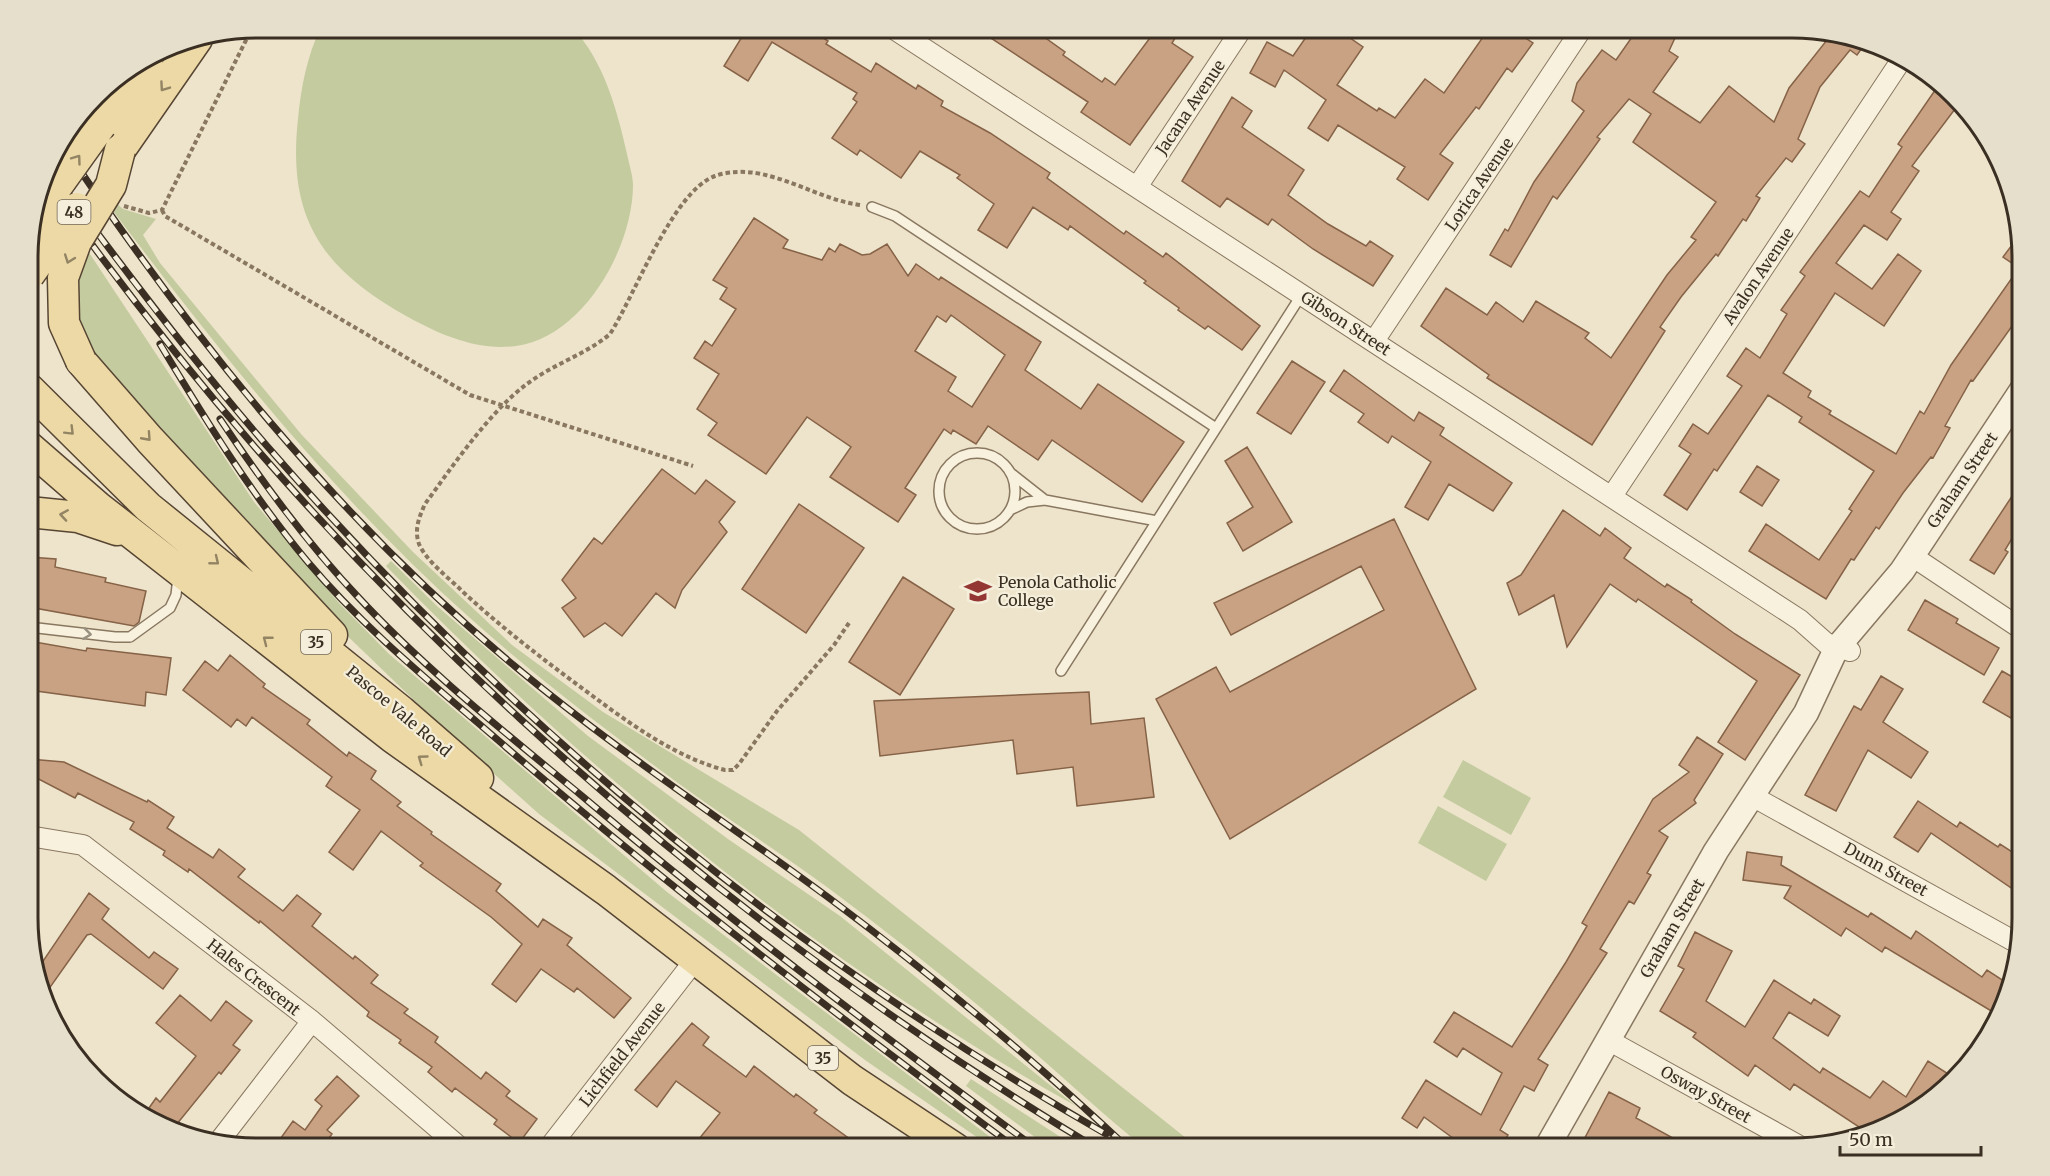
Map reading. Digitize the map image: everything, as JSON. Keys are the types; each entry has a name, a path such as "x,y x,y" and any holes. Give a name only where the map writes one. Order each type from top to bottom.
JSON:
{"main road":[{"name":"48","path":"38,263 191,48"},
{"name":"48","path":"44,204 137,74"},
{"path":"120,150 111,185 76,242 63,278 64,323 81,361 158,448 401,711"},
{"name":"Pascoe Vale Road","path":"38,399 148,507 401,711 606,890"},
{"name":"Pascoe Vale Road","path":"38,455 137,538 392,737 606,890 852,1080 939,1138"},
{"path":"38,513 78,517 137,538"}],"street":[{"name":"Gibson Street","path":"912,38 1800,620 1826,644 1843,646"},
{"name":"Jacana Avenue","path":"1137,187 1236,38"},
{"name":"Lorica Avenue","path":"1374,341 1576,38"},
{"name":"Avalon Avenue","path":"1612,496 1898,65"},
{"name":"Graham Street","path":"1552,1138 1716,851 1806,713 1820,703 1832,687 1843,646 1887,604 1907,564 2012,405"},
{"path":"1907,564 2012,624"},
{"name":"Dunn Street","path":"1752,796 2012,940"},
{"name":"Hales Crescent","path":"38,838 83,845 312,1022 449,1138"},
{"name":"Lichfield Avenue","path":"557,1138 695,960"},
{"path":"223,1136 312,1022"},
{"name":"Osway Street","path":"1608,1040 1784,1138"}],"lane":[{"path":"872,207 895,216 1216,428"},
{"path":"1061,670 1302,294"},
{"path":"1045,500 992,457 969,454 949,467 942,477 939,490 941,502 947,514 968,528 993,526 1010,510 1027,502 1045,500 1157,521"},
{"path":"1010,472 1015,495 1010,510"},
{"path":"38,628 119,638 130,637 170,608 176,595 179,571"}],"path":[{"path":"162,210 247,38"},
{"path":"849,623 733,770 714,767 643,731 510,635 426,555 420,544 418,522 425,504 502,407 540,374 598,344 610,334 678,210 691,194 713,176 727,172 768,175 824,198 872,207"},
{"path":"122,205 148,213 162,210"},
{"path":"162,210 165,216 470,395 693,466"}],"green space":[{"path":"316,38 581,38 593,55 614,103 633,185 631,210 614,261 600,286 582,308 563,326 540,339 516,346 487,346 460,340 421,324 378,299 353,280 333,260 317,238 305,213 298,185 296,154 298,119 303,83"},
{"path":"110,198 123,209 156,219 143,235 160,263 301,434 413,552 512,645 603,712 799,830 1186,1138 1133,1138 1130,1136 941,975 827,887 625,744 495,640 419,571 278,420 191,313 107,203"},
{"path":"82,242 254,502 339,603 389,654 667,892 991,1138 978,1138 865,1060 539,814 446,731 334,623 88,356 72,311"},
{"path":"391,561 438,607 588,736 728,839 840,916 1076,1106 981,1050 889,991 799,928 712,861 626,791 544,719 386,566"},
{"path":"1463,760 1531,798 1511,835 1443,797"},
{"path":"1438,806 1507,844 1486,881 1418,843"},
{"path":"971,1079 1062,1138 1036,1138 966,1086"}],"building":[{"path":"741,38 823,38 828,41 826,44 871,72 876,63 916,89 918,85 943,101 941,106 990,133 1050,173 1047,178 1124,234 1126,231 1163,257 1166,253 1260,326 1242,350 1208,326 1205,329 1178,310 1179,308 1144,283 1146,281 1070,226 1068,230 1033,207 1007,248 978,230 994,204 957,178 960,175 920,151 901,178 860,150 857,155 832,138 857,102 853,99 857,93 772,42 748,81 724,66"},
{"path":"991,38 1045,38 1065,52 1063,55 1102,82 1105,78 1115,85 1150,38 1175,38 1172,43 1193,57 1130,145 1081,112 1088,102"},
{"path":"1305,38 1350,38 1363,47 1337,85 1377,111 1379,108 1395,118 1425,79 1444,93 1482,38 1528,38 1533,43 1512,72 1507,68 1479,109 1476,107 1440,154 1453,163 1428,200 1397,179 1405,167 1338,125 1328,141 1308,128 1326,100 1284,70 1275,87 1250,73 1267,42 1293,56"},
{"path":"1631,38 1675,38 1669,51 1678,57 1653,92 1700,123 1729,86 1774,122 1789,88 1827,40 1862,49 1857,55 1850,50 1820,87 1798,139 1805,144 1792,162 1786,158 1756,196 1760,198 1746,221 1743,219 1718,256 1716,254 1681,297 1660,327 1665,331 1592,445 1487,378 1489,375 1421,326 1446,288 1487,315 1496,302 1523,322 1536,301 1589,333 1585,338 1611,358 1667,275 1696,240 1691,237 1716,202 1633,142 1651,114 1629,99 1597,137 1600,139 1557,199 1553,196 1511,267 1490,255 1505,229 1508,231 1534,182 1584,111 1572,101 1577,83 1602,50 1616,60"},
{"path":"1935,90 1955,109 1912,166 1919,171 1891,212 1901,219 1887,240 1864,225 1836,263 1872,289 1898,254 1921,271 1884,326 1835,293 1783,373 1811,391 1808,397 1831,411 1829,414 1896,454 1920,411 1924,414 1951,365 2012,278 2012,326 1973,381 1971,380 1945,426 1950,428 1933,458 1931,457 1903,493 1879,529 1876,527 1854,560 1851,559 1826,599 1749,551 1766,524 1819,560 1852,511 1849,509 1874,471 1799,422 1802,417 1768,395 1717,471 1714,469 1687,510 1664,495 1691,454 1679,446 1693,424 1708,434 1742,386 1727,376 1746,348 1760,358 1787,314 1781,310 1805,276 1800,272 1860,191 1869,197 1902,147 1898,144"},
{"path":"1232,97 1252,111 1242,127 1304,170 1288,195 1328,224 1366,246 1370,241 1393,256 1373,286 1313,249 1272,219 1268,225 1227,198 1220,207 1182,181"},
{"path":"754,218 788,240 783,248 822,260 829,248 835,252 840,244 862,255 870,254 887,244 908,276 916,264 939,280 941,277 1041,342 1025,370 1081,409 1098,384 1184,442 1142,502 1052,440 1038,460 988,426 976,444 953,430 951,434 944,429 905,488 916,495 898,522 830,477 851,447 807,417 766,474 708,435 717,423 697,409 719,374 694,358 705,341 712,346 736,309 720,299 727,288 713,280","holes":["951,315 1005,355 972,407 948,391 956,377 915,351 937,316 946,322"]},
{"path":"2012,245 2012,263 2003,257"},
{"path":"1292,361 1325,382 1291,434 1257,413"},
{"path":"1344,370 1414,421 1419,412 1444,428 1440,435 1512,483 1493,511 1449,484 1428,520 1405,507 1431,462 1392,436 1388,443 1358,422 1364,414 1330,391"},
{"path":"1247,447 1292,522 1243,551 1227,523 1253,507 1225,461"},
{"path":"1757,466 1779,480 1762,506 1740,492"},
{"path":"662,469 695,494 706,480 735,502 719,522 727,532 682,590 675,608 656,593 622,636 605,623 584,637 562,608 576,598 562,580 594,538 602,544"},
{"path":"2012,496 2012,538 2005,550 2008,552 1994,574 1970,560"},
{"path":"799,504 864,548 806,633 742,589"},
{"path":"1563,510 1600,536 1605,528 1631,548 1624,558 1665,587 1667,584 1692,600 1691,602 1735,634 1800,675 1745,760 1718,742 1757,681 1638,599 1636,602 1610,584 1567,647 1554,595 1519,615 1507,583 1521,575"},
{"path":"1394,519 1476,689 1230,839 1156,699 1216,667 1230,692 1384,610 1361,566 1231,635 1214,603"},
{"path":"38,558 56,559 55,567 106,578 105,582 146,591 139,622 134,626 38,609"},
{"path":"903,577 954,609 900,695 849,662"},
{"path":"1925,600 1958,619 1956,623 1999,648 1984,675 1908,630"},
{"path":"38,643 86,651 87,648 171,658 166,695 146,692 145,706 38,691"},
{"path":"230,655 265,684 263,687 310,720 307,724 347,756 349,752 376,771 371,779 401,802 397,806 432,832 431,834 501,884 496,891 538,927 543,919 572,938 567,945 631,998 614,1018 577,988 574,992 541,969 516,1002 492,984 522,944 491,917 420,866 423,863 381,831 353,870 329,852 360,810 326,786 332,777 252,717 246,726 237,719 231,727 183,690 205,661 218,671"},
{"path":"2002,671 2012,677 2012,719 1983,702"},
{"path":"1881,676 1903,689 1883,722 1928,752 1911,778 1868,750 1836,811 1805,795 1854,706 1861,710"},
{"path":"1089,692 1091,724 1144,718 1154,797 1077,806 1073,767 1017,774 1013,740 880,756 874,701"},
{"path":"1697,737 1723,754 1694,800 1696,803 1659,831 1668,837 1647,873 1651,875 1634,904 1629,901 1600,949 1607,953 1538,1059 1548,1065 1534,1091 1524,1086 1500,1130 1508,1135 1506,1138 1453,1138 1424,1117 1417,1128 1402,1118 1426,1080 1481,1115 1502,1073 1463,1048 1457,1057 1434,1042 1454,1012 1512,1047 1587,926 1582,923 1653,799 1689,772 1679,765"},
{"path":"38,760 64,762 147,802 148,800 174,817 167,828 213,858 219,849 245,869 238,877 283,911 297,895 321,914 312,926 353,959 355,956 378,975 371,983 408,1009 404,1013 438,1037 435,1042 481,1079 486,1072 510,1091 506,1096 537,1119 523,1138 512,1138 494,1124 497,1120 455,1088 452,1092 428,1072 432,1067 399,1043 401,1040 367,1016 369,1012 260,921 259,923 189,869 188,872 163,855 165,851 130,829 134,822 78,793 75,798 38,779"},
{"path":"1918,801 1957,827 1960,822 1998,847 2000,844 2012,852 2012,888 1931,833 1918,852 1894,837"},
{"path":"1747,852 1782,857 1781,865 1868,917 1871,913 1911,939 1916,931 1982,977 1987,970 2003,981 1992,1011 1885,947 1882,952 1846,928 1841,936 1784,898 1791,886 1743,880"},
{"path":"89,893 109,909 102,919 149,958 154,952 178,969 163,989 91,934 87,935 49,989 42,962"},
{"path":"1695,932 1732,951 1706,1001 1745,1027 1774,980 1811,1004 1814,999 1840,1016 1828,1036 1789,1012 1773,1038 1820,1073 1823,1068 1870,1098 1883,1081 1906,1097 1928,1061 1948,1074 1926,1093 1902,1109 1860,1128 1794,1084 1790,1090 1755,1065 1748,1076 1693,1037 1696,1033 1660,1011 1684,969 1678,966"},
{"path":"180,995 211,1021 226,1001 252,1021 233,1045 240,1050 177,1124 148,1109 156,1098 160,1102 196,1056 156,1023"},
{"path":"692,1023 709,1037 703,1045 746,1077 754,1066 794,1097 796,1094 817,1110 814,1113 847,1137 700,1138 720,1113 676,1081 657,1107 635,1090"},
{"path":"337,1076 359,1096 327,1130 332,1134 329,1138 281,1138 293,1121 305,1130 322,1106 315,1100"},
{"path":"1609,1092 1640,1108 1636,1118 1673,1138 1585,1138"}],"railway":[{"path":"66,150 161,285 270,422 388,550 451,611 517,668 594,729 833,901 947,990 1058,1084 1117,1138"},
{"path":"54,174 154,308 267,446 359,547 455,644 554,737 658,825 765,909 875,989 989,1064 1106,1134"},
{"path":"50,185 152,323 268,462 390,594 520,719 656,837 798,948 945,1052 1081,1138"},
{"path":"160,344 248,483 286,536 330,587 378,635 631,852 822,1003 1002,1138"},
{"path":"220,419 269,489 321,556 385,625 439,676 637,842 750,932 1022,1138"}],"place":[{"name":"Penola Catholic College","path":"978,591"}]}
